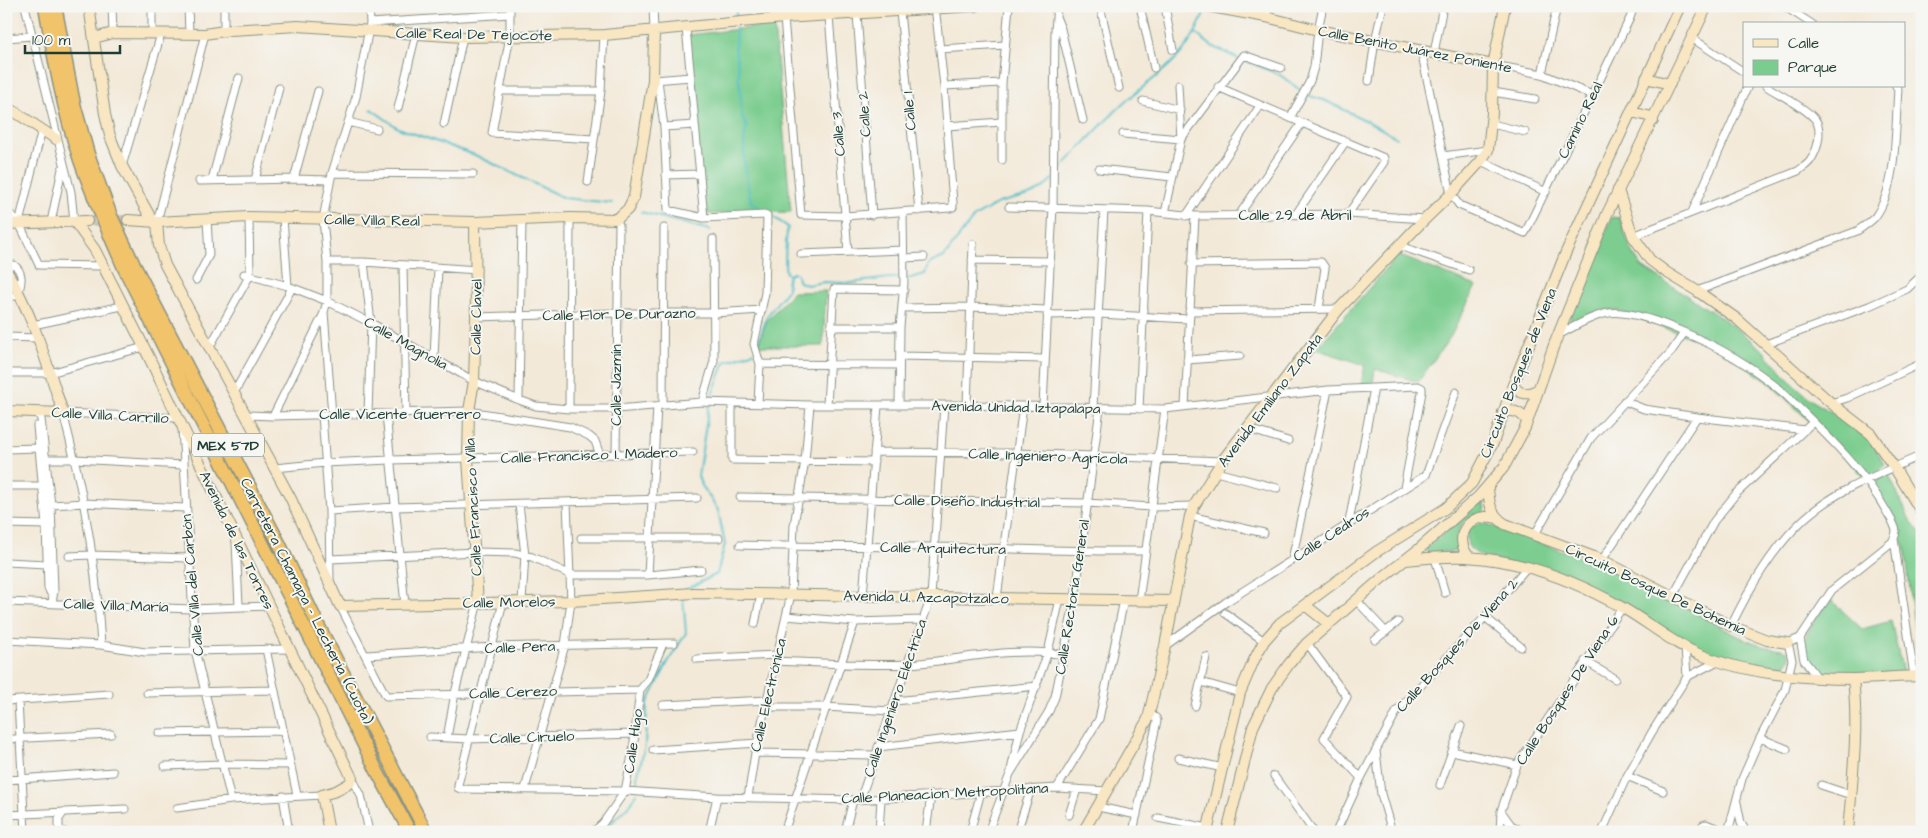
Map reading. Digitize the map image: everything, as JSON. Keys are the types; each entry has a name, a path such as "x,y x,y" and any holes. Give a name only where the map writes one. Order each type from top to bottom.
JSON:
{"highway":[{"name":"Carretera Chamapa - Lechería (Cuota)","path":"45,6 65,108 80,158 101,216 130,278 410,832"},
{"name":"Carretera Chamapa - Lechería (Cuota)","path":"55,6 74,104 88,154 115,224 134,265 279,543 319,627 426,832"}],"street":[{"path":"25,6 70,192 74,221"},
{"path":"89,6 105,114 110,136 122,166 155,222 165,266 275,468 330,586 366,655"},
{"path":"112,6 113,33"},
{"path":"122,166 156,33 152,6"},
{"path":"188,6 189,33"},
{"path":"224,6 224,30"},
{"path":"273,416 324,312 327,301 327,262 323,219 331,177 356,97 369,26 369,6"},
{"path":"511,6 510,36 492,134 594,139"},
{"path":"653,6 656,80 664,127 668,210 704,218 768,216 765,293 754,344 760,364 758,403"},
{"path":"791,6 788,18 801,215 845,216 953,207 948,126 936,7 976,6"},
{"path":"1002,160 1002,83 1009,6"},
{"path":"1043,406 1053,207 1056,6"},
{"path":"1100,6 1119,88"},
{"path":"1140,6 1154,68"},
{"path":"1165,6 1173,50"},
{"name":"Calle Benito Juárez Poniente","path":"1206,6 1218,9 1267,12 1318,30 1542,74 1592,95"},
{"path":"1290,118 1310,81 1314,67 1323,6"},
{"path":"1369,81 1383,6"},
{"path":"1434,53 1443,6"},
{"name":"Avenida Emiliano Zapata","path":"1083,832 1150,714 1192,511 1222,461 1339,310 1451,194 1481,161 1488,150 1492,124 1493,65 1505,6"},
{"path":"1542,74 1557,6"},
{"name":"Camino Real","path":"1451,194 1459,205 1525,233 1630,18 1634,6"},
{"name":"Circuito Bosques de Viena","path":"1207,830 1240,693 1264,641 1280,624 1376,552 1446,508 1472,483 1493,443 1513,385 1566,252 1680,6"},
{"name":"Circuito Bosques de Viena","path":"1227,832 1253,728 1272,688 1289,664 1307,643 1356,600 1420,549 1488,487 1504,468 1527,421 1558,335 1618,190 1654,121 1707,6"},
{"path":"1784,6 1809,22"},
{"name":"Calle Real De Tejocote","path":"94,38 113,33 205,34 224,30 298,26 369,26 416,34 463,37 604,36 788,18 936,7"},
{"name":"Calle 1","path":"900,11 918,211"},
{"path":"369,26 510,14"},
{"name":"Calle 2","path":"857,14 872,215"},
{"name":"Calle 3","path":"829,16 848,252"},
{"path":"1057,19 1062,29 1083,120"},
{"path":"686,28 704,218"},
{"path":"155,222 205,34"},
{"path":"398,108 416,34"},
{"path":"6,38 32,36"},
{"path":"588,182 601,92 604,36"},
{"path":"444,124 463,37"},
{"path":"1693,39 1743,71"},
{"path":"940,49 1005,45"},
{"path":"1422,50 1451,194"},
{"path":"1181,139 1218,87 1244,55 1281,68"},
{"path":"656,80 691,77"},
{"path":"212,180 239,78"},
{"path":"1646,78 1670,84"},
{"path":"618,222 634,197 656,80"},
{"path":"944,86 1002,83"},
{"path":"1165,213 1181,139 1178,84"},
{"path":"1218,87 1384,158 1384,162 1348,214"},
{"path":"254,180 279,88"},
{"path":"1692,212 1747,88"},
{"path":"1633,236 1798,171 1810,162 1816,151 1818,138 1818,127 1814,117 1769,88"},
{"path":"1698,291 1857,231 1874,218 1884,203 1891,182 1897,88"},
{"path":"294,179 318,91"},
{"path":"500,91 601,92"},
{"path":"1493,92 1535,99"},
{"path":"1143,100 1180,110"},
{"path":"8,102 56,139"},
{"path":"6,128 8,102"},
{"path":"1186,216 1260,106"},
{"path":"1631,112 1648,116 1654,121"},
{"path":"348,122 377,129"},
{"path":"948,126 1001,122"},
{"path":"1239,215 1302,123"},
{"path":"1492,124 1525,132"},
{"path":"664,127 695,125"},
{"path":"19,223 42,129"},
{"path":"1123,134 1181,139"},
{"path":"1296,214 1346,141"},
{"path":"1443,156 1488,150"},
{"path":"1481,161 1546,192"},
{"path":"50,222 63,166"},
{"path":"1099,169 1172,177"},
{"path":"199,181 473,174"},
{"path":"666,175 699,174"},
{"path":"1618,190 1633,236 1650,260 1737,319 1831,403 1871,434 1922,513"},
{"name":"Calle 29 de Abril","path":"1009,207 1148,211 1186,216 1348,214 1425,219"},
{"path":"6,210 19,223 39,265 103,266"},
{"name":"Calle Rectoría General","path":"1010,774 1053,704 1075,599 1094,456 1104,210"},
{"path":"1139,409 1148,211"},
{"path":"899,405 900,326 904,286 903,212"},
{"path":"1185,406 1194,216"},
{"path":"209,348 247,274 249,217"},
{"name":"Calle Villa Real","path":"128,220 155,222 249,217 476,222 570,218 618,222"},
{"path":"234,393 290,287 284,218"},
{"path":"570,218 569,409 616,409 704,402 730,403 732,460 874,462"},
{"path":"196,280 208,255 207,219"},
{"path":"519,400 522,220"},
{"name":"Avenida de las Torres","path":"74,221 88,238 144,347 270,606 288,649 352,778"},
{"path":"6,224 87,221"},
{"name":"Calle Clavel","path":"469,411 474,381 477,270 476,222"},
{"name":"Calle Jazmín","path":"616,454 618,222"},
{"path":"648,576 660,406 664,228"},
{"path":"704,402 714,361 713,239"},
{"path":"967,404 973,244"},
{"path":"1400,246 1469,270"},
{"path":"801,254 903,250"},
{"path":"904,258 924,257"},
{"path":"972,260 1049,261"},
{"path":"327,262 364,262 477,270"},
{"path":"364,262 371,323 368,414"},
{"path":"1191,264 1321,262 1325,268 1319,309"},
{"path":"403,265 406,413"},
{"path":"6,266 14,266 20,273 22,282 20,293"},
{"path":"434,358 438,268"},
{"path":"6,270 20,293 38,338 63,412 75,459 84,504 99,604 101,645"},
{"name":"Calle Magnolia","path":"247,274 327,301 371,323 474,381 519,400 536,406 569,409"},
{"path":"1766,344 1892,296 1907,289 1922,275"},
{"path":"827,405 834,289 904,286"},
{"path":"6,296 20,293"},
{"path":"33,325 122,306"},
{"path":"902,308 971,307 1188,319"},
{"name":"Calle Flor De Durazno","path":"476,316 714,313 762,310"},
{"path":"1189,311 1339,310"},
{"path":"324,312 332,414"},
{"path":"1405,560 1469,557 1508,562 1527,567 1566,581 1622,608 1684,647 1718,661 1787,676 1853,679 1918,676 1894,539 1896,532 1891,520 1865,480 1836,446 1791,400 1746,365 1718,348 1643,317 1622,312 1610,312 1558,335"},
{"path":"831,327 900,326"},
{"path":"1535,534 1591,438 1671,352 1684,333"},
{"path":"6,337 38,338"},
{"path":"6,373 50,373 144,347"},
{"path":"900,356 1045,359"},
{"path":"1187,360 1240,356"},
{"path":"1831,403 1847,398 1922,363"},
{"path":"760,364 899,365"},
{"path":"1513,385 1523,393 1532,393 1539,388"},
{"name":"Avenida Unidad Iztapalapa","path":"730,403 878,406 967,404 1165,409 1328,390 1418,386 1422,388 1422,392 1404,488"},
{"path":"1349,522 1374,388"},
{"path":"1292,560 1328,390"},
{"name":"Calle Cedros","path":"1165,646 1226,602 1349,522 1424,477 1456,392"},
{"path":"1624,401 1644,409 1805,430"},
{"name":"Calle Electrónica","path":"748,797 755,753 791,594 794,526 806,461 810,405"},
{"name":"Calle Ingeniero Eléctrica","path":"844,832 895,701 931,596 944,405"},
{"path":"863,596 878,406"},
{"path":"997,598 1023,406"},
{"path":"1139,601 1165,409"},
{"name":"Calle Vicente Guerrero","path":"245,415 386,414 469,411 570,427 595,441 600,455"},
{"name":"Calle Francisco Villa","path":"469,411 468,459 478,602"},
{"path":"1503,412 1514,411 1520,413 1527,421"},
{"name":"Calle Villa Carrillo","path":"6,412 63,412 180,422"},
{"path":"39,413 37,420 38,448 46,525 48,592 52,600"},
{"path":"39,413 51,505 54,591 52,600"},
{"path":"386,414 402,555 405,604"},
{"path":"322,415 329,511 330,586"},
{"path":"1602,560 1697,417"},
{"name":"Calle Villa del Carbón","path":"180,422 195,650 230,800"},
{"path":"1673,596 1697,550 1719,514 1735,495 1813,422"},
{"path":"1248,429 1288,441"},
{"path":"6,449 38,448"},
{"name":"Calle Francisco I. Madero","path":"275,468 325,463 390,460 693,452"},
{"name":"Calle Ingeniero Agrícola","path":"874,452 1094,456 1222,461"},
{"path":"1731,626 1753,584 1777,548 1805,518 1833,498 1865,480 1922,455"},
{"path":"46,459 183,465"},
{"path":"1216,472 1277,488"},
{"path":"6,486 41,486"},
{"path":"1488,487 1491,510 1497,518"},
{"name":"Calle Diseño Industrial","path":"740,497 1088,503 1152,507 1192,511 1264,533"},
{"path":"329,511 396,507 697,498"},
{"path":"525,789 565,645 571,601 567,502"},
{"path":"51,505 84,504 185,508"},
{"path":"519,504 525,555 522,602"},
{"path":"1469,557 1462,545 1462,537 1469,524 1482,516 1497,518"},
{"name":"Circuito Bosque De Bohemia","path":"1497,518 1505,524 1602,560 1731,626 1767,640 1788,643"},
{"path":"6,524 46,525"},
{"path":"236,536 239,606"},
{"path":"581,538 719,538"},
{"path":"1699,832 1703,825 1706,824 1727,832 1742,779 1760,738 1783,696 1792,660 1788,643 1800,638 1832,590 1894,539"},
{"name":"Calle Arquitectura","path":"740,545 1004,548 1081,552 1146,551"},
{"path":"330,559 476,552 515,553 525,555 571,575 648,576 701,570"},
{"path":"69,556 91,554 189,558"},
{"path":"1435,558 1445,593"},
{"path":"6,562 47,564"},
{"name":"Calle Bosques De Viena 2","path":"1336,832 1361,778 1396,711 1485,617 1527,567"},
{"name":"Avenida U. Azcapotzalco","path":"678,595 694,593 791,594 1173,601"},
{"path":"755,624 761,594"},
{"name":"Calle Morelos","path":"340,606 571,601 678,595"},
{"path":"988,832 1005,790 1020,731 1048,652 1060,599"},
{"name":"Calle Villa María","path":"6,602 52,600 192,609 270,606"},
{"path":"1057,788 1098,719 1124,600"},
{"path":"1356,600 1386,632"},
{"path":"447,738 465,649 478,602"},
{"path":"469,739 504,602"},
{"path":"1305,605 1329,624"},
{"name":"Calle Bosques De Viena 6","path":"1500,832 1502,811 1517,765 1585,660 1622,608"},
{"path":"1226,613 1264,641"},
{"path":"786,616 855,622 922,620"},
{"path":"1485,617 1521,647"},
{"path":"784,832 855,622"},
{"path":"1375,640 1398,622"},
{"path":"1800,638 1804,660 1817,677"},
{"path":"6,640 101,645 145,652 288,649"},
{"name":"Calle Pera","path":"366,655 493,647 674,643"},
{"path":"1307,643 1347,697 1324,738 1361,778"},
{"name":"Calle Higo","path":"593,832 603,823 625,791 635,734 640,690 648,680 663,644"},
{"path":"1684,647 1687,677"},
{"path":"266,649 297,795"},
{"path":"697,659 776,658 840,664 908,664 1048,652 1064,655"},
{"name":"Calle Cerezo","path":"366,655 386,696 640,690"},
{"path":"1195,706 1206,657"},
{"path":"1585,660 1615,679"},
{"path":"1602,832 1627,776 1687,677 1718,661"},
{"path":"1848,832 1855,693 1853,679"},
{"path":"1201,682 1240,693"},
{"path":"895,701 1037,686"},
{"path":"147,693 274,690"},
{"path":"6,701 110,694"},
{"path":"18,700 25,832"},
{"path":"663,705 767,703 891,711"},
{"path":"1133,832 1157,721 1150,714"},
{"path":"1440,785 1461,726"},
{"path":"159,733 283,730"},
{"path":"878,747 1020,731"},
{"path":"6,739 111,734"},
{"name":"Calle Ciruelo","path":"430,737 469,739 538,738 635,734"},
{"path":"1760,738 1787,749"},
{"name":"Calle Planeacion Metropolitana","path":"469,739 458,788 625,791 717,797 856,800 1057,788 1106,791"},
{"path":"653,750 758,743"},
{"path":"1376,750 1380,794 1392,832"},
{"path":"1452,750 1517,765"},
{"path":"755,753 875,755"},
{"path":"1178,758 1222,768"},
{"path":"165,766 222,764 290,765"},
{"path":"6,780 113,772"},
{"path":"1274,776 1314,832"},
{"path":"1627,776 1663,791"},
{"path":"177,808 230,800 322,794 336,791 350,783 352,778"},
{"path":"352,778 361,795 369,832"},
{"path":"1821,785 1851,795"},
{"path":"1017,832 1031,789"},
{"path":"1069,815 1077,789"},
{"path":"970,832 981,792"},
{"path":"322,794 329,832"},
{"path":"926,832 931,795"},
{"path":"283,796 289,832"},
{"path":"709,832 717,797"},
{"path":"879,832 881,799"},
{"path":"1736,800 1740,823 1746,832"},
{"path":"1098,807 1137,815"},
{"path":"6,815 126,809"},
{"path":"1502,811 1511,825 1523,832"},
{"path":"64,812 58,825 59,829 65,832"},
{"path":"1158,818 1207,830"},
{"path":"116,832 161,832"}],"green space":[{"path":"774,25 791,212 704,214 688,35"},
{"path":"1612,217 1620,218 1631,249 1642,267 1725,320 1761,348 1789,380 1813,401 1833,413 1872,443 1885,464 1881,469 1873,474 1863,476 1840,450 1767,381 1714,346 1616,310 1603,310 1573,322 1570,321"},
{"path":"1398,255 1476,286 1451,336 1418,382 1375,369 1373,384 1361,384 1365,365 1316,349"},
{"path":"826,291 823,346 758,346 767,320 793,292"},
{"path":"1888,473 1911,522 1922,535 1922,673 1916,673 1914,665 1918,660 1905,547 1900,534 1895,532 1873,488 1873,484 1884,474"},
{"path":"1483,499 1486,515 1469,518 1460,528 1458,542 1461,551 1427,553 1426,549"},
{"path":"1484,523 1580,557 1664,596 1736,635 1763,646 1788,651 1790,658 1786,664 1777,669 1699,653 1577,581 1481,556 1476,553 1470,549 1467,541 1467,531 1476,524"},
{"path":"1829,598 1862,629 1891,621 1903,673 1815,674 1802,650 1808,631"}],"waterway":[{"path":"736,6 736,20"},
{"path":"1056,173 1114,112 1182,53 1199,26 1206,8"},
{"path":"736,27 735,48 739,72 741,108 742,117 747,127 744,145 747,184 751,202 788,227 785,265 786,273 789,275"},
{"path":"1196,34 1212,46 1239,59"},
{"path":"1244,60 1280,75 1307,95 1326,101 1397,138"},
{"path":"371,109 398,128 475,155 564,198 612,203"},
{"path":"907,279 925,274 928,264 944,257 974,217 998,203 1029,195 1042,189 1052,179"},
{"path":"641,212 710,230"},
{"path":"757,345 767,316 788,289 787,281 789,275 793,273 797,274 798,281 807,285 824,282 850,283 902,278"},
{"path":"710,400 725,362 754,352"},
{"path":"685,590 717,574 725,544 718,510 698,476 709,405"},
{"path":"638,789 637,777 645,746 647,704 668,662 686,633 683,597"},
{"path":"602,832 632,802 636,793"}],"tunnel":[{"path":"87,221 128,220"}]}
